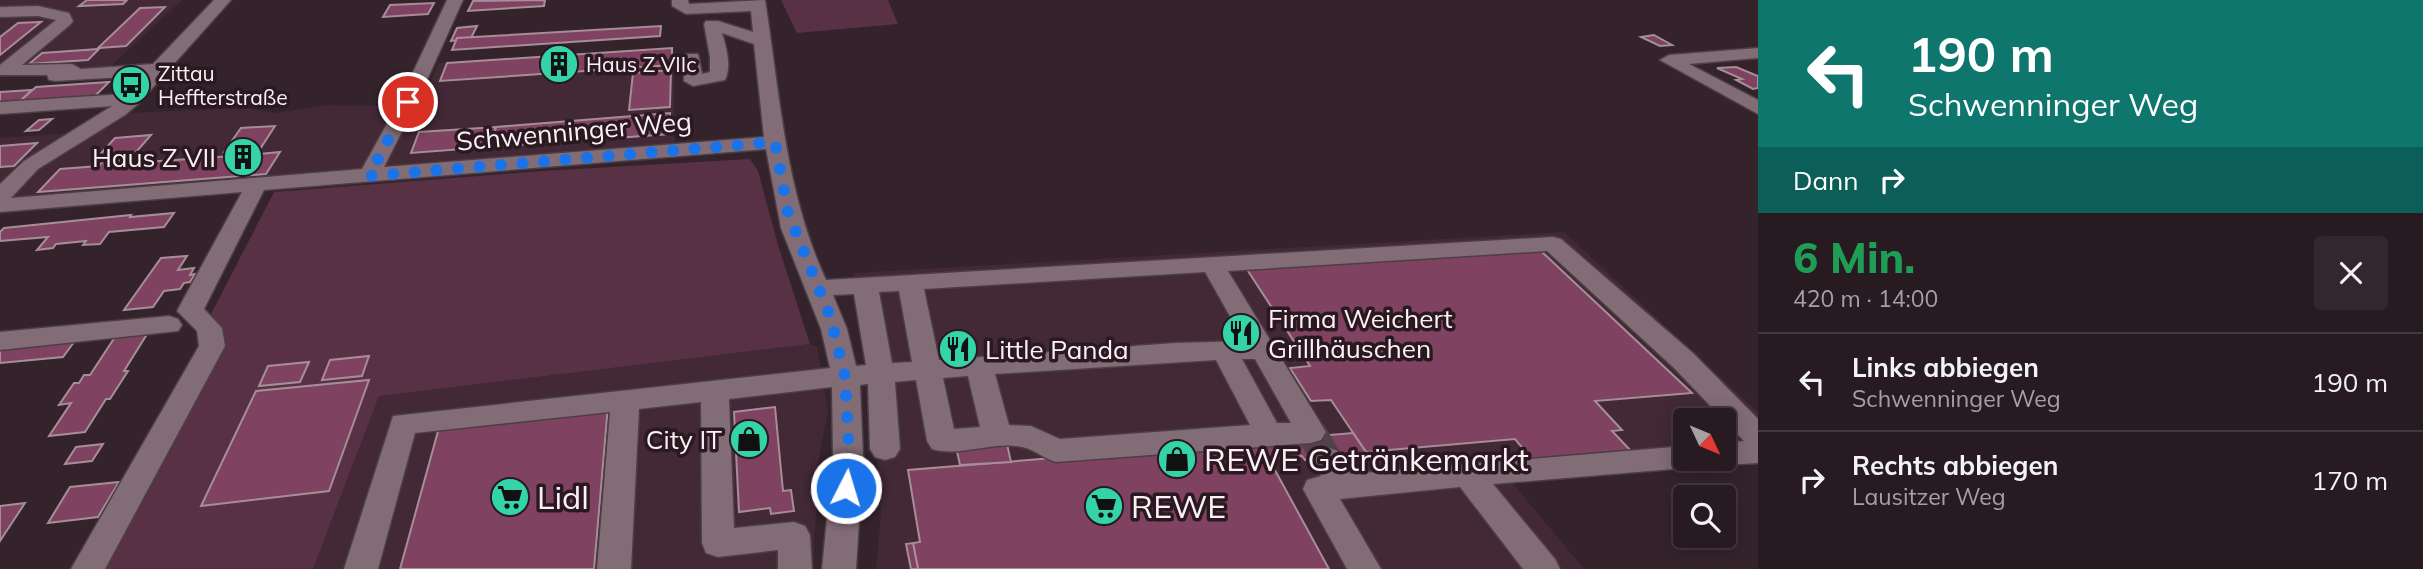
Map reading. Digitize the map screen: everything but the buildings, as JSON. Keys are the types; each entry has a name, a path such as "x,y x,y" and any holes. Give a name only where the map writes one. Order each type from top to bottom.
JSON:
{"street":[{"path":"0,196 31,166 118,111 132,99 223,0"},
{"path":"369,176 408,102 455,0"},
{"path":"680,0 680,6 686,9 757,3 775,142 788,213 830,316 845,376 849,452 839,569"},
{"path":"0,12 38,10 63,16 65,21 5,71 72,69"},
{"path":"692,58 693,81 719,76 719,57 712,23 763,41"},
{"path":"1757,107 1669,61 1758,53"},
{"path":"0,80 159,69"},
{"path":"0,108 132,99"},
{"name":"Schwenninger Weg","path":"0,205 775,142"},
{"path":"88,569 212,346 209,328 190,311 256,185"},
{"path":"818,288 1553,244 1684,361 1758,437"},
{"path":"910,283 942,441 997,436 1031,438 1056,451 1311,432 1212,264"},
{"path":"865,285 881,374 886,449"},
{"path":"0,341 169,325"},
{"path":"362,569 403,424 845,376 1224,350 1261,350"},
{"path":"1224,350 1269,435"},
{"path":"979,367 997,436"},
{"path":"715,390 718,544 793,535 795,569"},
{"path":"614,569 625,400"},
{"path":"1736,453 1758,452"},
{"path":"1364,569 1318,489 1673,458"},
{"path":"1326,459 1342,487"},
{"path":"1467,474 1543,569"},
{"path":"376,569 378,511"}],"shaded area":[{"path":"0,0 182,0 110,67 0,77"},
{"path":"781,0 888,0 898,24 797,33"},
{"path":"674,47 674,143 0,199 0,138 99,131 128,113 245,108 275,113 328,105 419,107 439,63"},
{"path":"750,159 758,171 778,245 810,344 379,396 313,569 101,569 221,354 223,331 209,318 274,192 542,171"},
{"path":"1564,232 1758,412 1758,460 1736,462 1736,408 1673,408 1673,467 1511,481 1584,569 876,569 881,515 877,455 854,273"},
{"path":"810,344 817,347 828,411 819,459 813,569 313,569 379,396"}],"tunnel":[{"path":"1311,432 1327,459"}],"place":[{"name":"Haus Z VIIc","path":"559,64"},
{"name":"Zittau Heffterstraße","path":"131,85"},
{"name":"Haus Z VII","path":"243,157"},
{"name":"Firma Weichert Grillhäuschen","path":"1241,333"},
{"name":"Little Panda","path":"958,349"},
{"name":"City IT","path":"749,439"},
{"name":"REWE Getränkemarkt","path":"1177,459"},
{"name":"Lidl","path":"510,497"},
{"name":"REWE","path":"1104,506"}],"route":[{"path":"408,102 369,176 775,142 788,213 839,345 845,376 848,418 846,488"}]}
